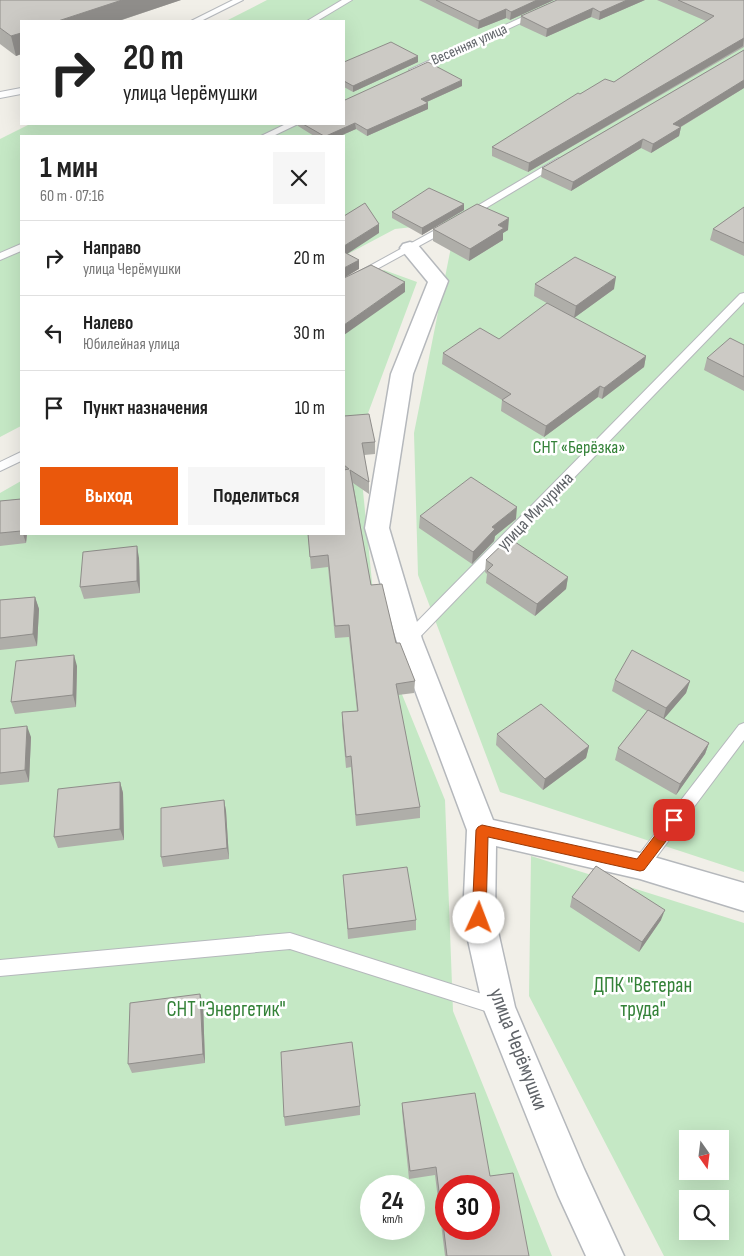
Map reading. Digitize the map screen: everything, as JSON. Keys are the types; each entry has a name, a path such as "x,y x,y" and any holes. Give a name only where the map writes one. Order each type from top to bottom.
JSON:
{"street":[{"path":"410,248 438,281 402,374 376,528 409,639 482,830 640,866 744,897"},
{"name":"улица Черёмушки","path":"482,830 479,918 499,1007 571,1182 605,1256"}],"lane":[{"path":"197,20 239,0"},
{"path":"313,20 348,0"},
{"name":"Весенняя улица","path":"406,73 566,0"},
{"path":"0,95 20,91"},
{"path":"268,135 291,125"},
{"path":"345,283 457,221 564,157"},
{"path":"0,256 20,247"},
{"name":"улица Мичурина","path":"409,639 744,296"},
{"path":"0,468 20,457"},
{"path":"640,866 744,729"},
{"path":"0,968 290,942 499,1007"}],"green space":[{"name":"СНТ «Берёзка»","path":"267,0 744,0 744,872 500,792 418,575 414,433 456,222 395,229 345,255 345,135 20,135 20,427 0,437 0,139 28,125 345,125 345,20 228,20"},
{"name":"СНТ \"Энергетик\"","path":"384,270 417,282 358,440 377,633 445,800 453,1011 552,1256 0,1256 0,493 20,482 20,535 345,535 345,292"},
{"name":"ДПК \"Ветеран труда\"","path":"531,856 744,923 744,1256 664,1256 529,996"}],"building":[{"path":"0,0 122,0 61,20 20,20 20,33 11,36 0,28"},
{"path":"436,0 537,0 511,12 506,9 479,21"},
{"path":"557,0 627,0 600,12 593,8 547,29 521,16"},
{"path":"678,0 744,0 744,38 529,163 492,147 578,93 580,94 605,79 614,82 714,16"},
{"path":"391,42 418,56 353,86 345,82 345,62"},
{"path":"744,50 744,80 673,124 681,127 653,144 643,139 573,182 542,168"},
{"path":"428,62 462,80 421,99 428,103 367,130 355,123 328,135 322,135 305,125 345,125 345,100"},
{"path":"429,188 464,204 422,228 392,212"},
{"path":"365,203 379,224 345,245 345,215"},
{"path":"477,204 509,218 498,225 504,228 470,249 433,229"},
{"path":"744,207 744,243 713,229"},
{"path":"345,253 359,260 345,267"},
{"path":"575,257 616,277 576,306 535,284"},
{"path":"371,265 405,282 345,324 345,278"},
{"path":"547,303 646,356 604,388 600,386 546,426 502,400 511,394 443,353 480,328 499,339"},
{"path":"730,338 744,345 744,377 707,358"},
{"path":"369,414 375,442 362,443 369,482 350,470 371,585 382,584 396,643 400,643 415,681 396,684 420,807 356,815 351,756 346,757 342,712 358,711 349,625 335,626 328,555 310,557 308,535 345,535 345,470 349,469 345,466 345,416"},
{"path":"471,477 517,507 492,527 495,529 473,552 420,516"},
{"path":"20,499 20,531 0,533 0,501"},
{"path":"509,538 568,577 537,604 487,571 493,565 486,560"},
{"path":"137,546 137,581 80,587 83,552"},
{"path":"35,597 33,634 0,638 0,600"},
{"path":"632,650 690,681 666,708 615,680"},
{"path":"74,655 73,695 11,702 16,661"},
{"path":"541,704 589,746 545,779 497,734"},
{"path":"648,710 709,743 680,784 618,748"},
{"path":"27,726 25,770 0,773 0,729"},
{"path":"120,782 120,829 54,837 58,789"},
{"path":"224,800 227,848 161,857 161,808"},
{"path":"596,866 665,910 642,942 572,897"},
{"path":"407,867 416,920 348,929 343,875"},
{"path":"200,994 203,1054 128,1064 130,1003"},
{"path":"352,1042 360,1106 284,1117 281,1052"},
{"path":"475,1093 490,1175 437,1175 436,1167 410,1171 402,1103"},
{"path":"513,1173 529,1256 447,1256 445,1240 500,1240 500,1175 498,1175"}],"route":[{"path":"479,918 482,830 640,866 674,820"}]}
